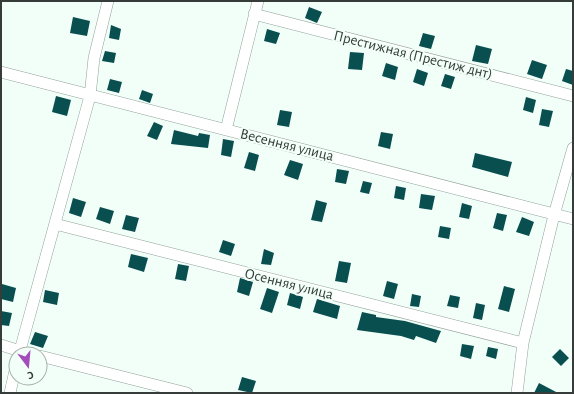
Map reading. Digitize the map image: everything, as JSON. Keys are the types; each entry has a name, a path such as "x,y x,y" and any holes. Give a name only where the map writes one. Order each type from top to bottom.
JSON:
{"street":[{"path":"25,346 55,224 90,96 94,58 108,1"},
{"path":"226,130 258,1"},
{"name":"Престижная (Престиж днт)","path":"254,14 573,96"},
{"name":"Весенняя улица","path":"1,72 573,219"},
{"path":"517,393 522,343 554,215 573,148"},
{"name":"Осенняя улица","path":"55,224 522,343"},
{"path":"48,358 187,393"}],"building":[{"path":"309,7 322,12 317,23 305,18"},
{"path":"73,17 90,21 87,36 70,33"},
{"path":"111,25 121,29 119,40 109,38"},
{"path":"267,29 280,33 276,44 264,41"},
{"path":"423,33 435,36 431,49 419,46"},
{"path":"476,45 492,49 488,64 472,61"},
{"path":"105,51 116,53 114,63 102,61"},
{"path":"350,52 364,53 362,70 348,69"},
{"path":"532,60 547,65 542,79 527,74"},
{"path":"386,63 398,67 395,80 382,76"},
{"path":"417,69 428,73 424,86 413,82"},
{"path":"566,69 573,71 573,85 562,81"},
{"path":"445,74 455,77 451,89 441,86"},
{"path":"110,79 122,82 119,93 107,90"},
{"path":"142,90 153,94 150,103 139,99"},
{"path":"56,96 71,100 67,116 52,112"},
{"path":"526,97 536,100 533,113 523,110"},
{"path":"542,109 553,111 549,127 539,125"},
{"path":"280,110 292,112 289,127 277,125"},
{"path":"154,122 163,126 157,140 147,136"},
{"path":"174,130 198,136 199,133 210,135 208,148 171,144"},
{"path":"381,132 393,134 390,149 378,146"},
{"path":"223,139 234,141 231,157 221,155"},
{"path":"249,152 259,155 255,171 244,168"},
{"path":"475,153 512,162 508,177 472,167"},
{"path":"290,160 303,164 298,180 284,175"},
{"path":"337,169 349,171 346,184 335,182"},
{"path":"363,181 372,183 369,194 360,192"},
{"path":"396,186 406,188 404,200 394,198"},
{"path":"421,194 435,196 432,210 419,208"},
{"path":"73,198 86,202 81,217 69,213"},
{"path":"316,200 327,203 322,222 311,220"},
{"path":"462,203 472,206 469,219 459,217"},
{"path":"100,207 114,211 110,224 96,219"},
{"path":"497,213 507,215 503,231 493,228"},
{"path":"126,215 139,218 135,232 122,229"},
{"path":"522,217 534,222 529,236 516,232"},
{"path":"440,226 451,228 449,239 438,237"},
{"path":"223,240 235,244 231,256 219,252"},
{"path":"264,249 274,253 271,265 261,264"},
{"path":"131,254 148,258 144,272 128,267"},
{"path":"339,261 351,263 347,283 335,281"},
{"path":"178,264 189,266 186,281 175,279"},
{"path":"240,278 253,282 249,296 237,292"},
{"path":"387,281 398,284 394,299 383,296"},
{"path":"2,284 16,288 13,302 1,299"},
{"path":"504,286 515,289 509,312 498,309"},
{"path":"267,288 279,292 272,313 260,309"},
{"path":"45,290 59,293 57,305 43,302"},
{"path":"290,293 303,297 300,309 287,305"},
{"path":"412,294 421,296 419,307 410,306"},
{"path":"450,295 460,297 458,308 447,306"},
{"path":"317,299 340,306 337,319 313,312"},
{"path":"476,303 485,305 482,320 473,318"},
{"path":"1,311 12,313 9,326 1,325"},
{"path":"362,312 376,315 376,317 405,321 441,331 436,343 416,336 414,340 401,336 357,330"},
{"path":"35,332 48,336 44,346 30,344"},
{"path":"462,344 474,346 471,359 460,356"},
{"path":"488,347 498,349 496,359 486,356"},
{"path":"560,349 569,358 561,366 552,357"},
{"path":"242,377 256,381 252,393 238,390"},
{"path":"539,383 558,393 534,393"}]}
